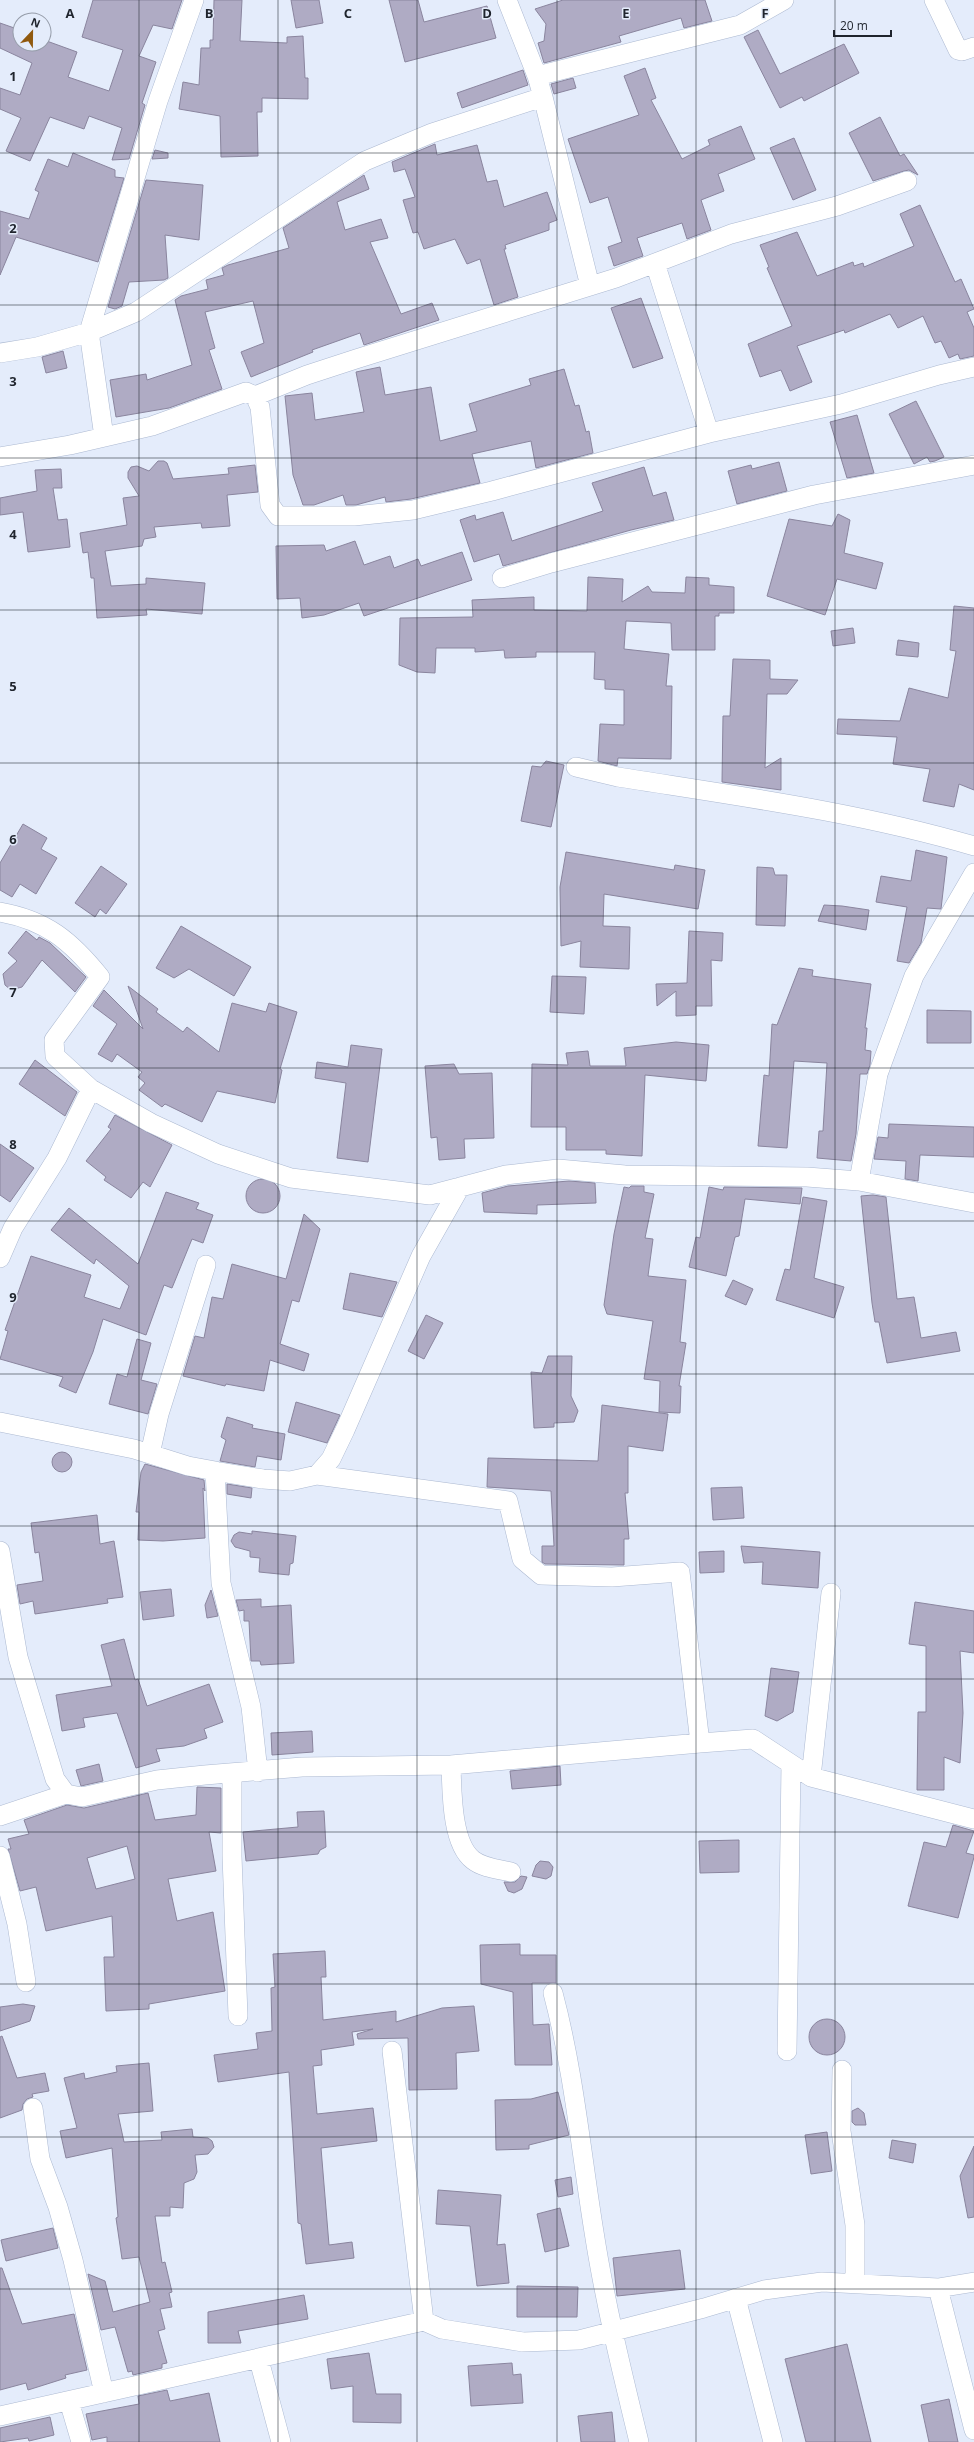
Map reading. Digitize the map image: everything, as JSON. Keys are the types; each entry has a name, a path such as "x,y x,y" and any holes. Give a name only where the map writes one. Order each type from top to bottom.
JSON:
{"street":[{"path":"104,437 89,332 158,101 194,0"},
{"path":"507,0 537,76 590,286"},
{"path":"537,76 740,25 784,0"},
{"path":"934,0 958,50 962,52 974,47"},
{"path":"0,353 38,347 89,332 136,312 365,161 432,133 543,97"},
{"path":"255,396 306,375 590,286 731,234 837,206 908,181"},
{"path":"655,263 709,433"},
{"path":"0,457 152,426 246,392 255,396 260,406 270,505 278,516 354,516 413,510 492,491 709,433 840,404 939,374 974,367"},
{"path":"502,578 551,563 814,495 974,465"},
{"path":"576,767 618,777 922,830 974,846"},
{"path":"859,1181 878,1074 914,976 974,873"},
{"path":"0,912 18,915 54,930 79,952 100,977 54,1040 54,1056 92,1089 151,1123 218,1154 291,1178 430,1195 506,1174 558,1169 625,1175 760,1175 859,1181 974,1203"},
{"path":"0,1258 14,1228 57,1158 92,1089"},
{"path":"318,1475 331,1459 421,1256 460,1187"},
{"path":"150,1454 159,1414 206,1265"},
{"path":"0,1422 150,1454 215,1471 262,1480 290,1481 318,1475 508,1501 522,1560 541,1575 612,1577 680,1572 700,1743"},
{"path":"215,1471 222,1583 251,1707 258,1772"},
{"path":"0,1551 18,1657 56,1779 66,1794"},
{"path":"812,1777 831,1593"},
{"path":"0,1816 66,1794 82,1797 157,1780 302,1767 451,1765 753,1739 812,1777 974,1819"},
{"path":"787,2051 791,1764"},
{"path":"451,1765 454,1814 461,1842 472,1859 486,1867 511,1872"},
{"path":"232,1774 232,1856 238,2016"},
{"path":"0,1856 17,1924 26,1982"},
{"path":"553,1993 575,2096 594,2233 613,2331 639,2442"},
{"path":"392,2051 424,2321"},
{"path":"842,2070 841,2131 855,2225 855,2284"},
{"path":"33,2108 40,2159 58,2207 73,2260 104,2393"},
{"path":"0,2416 259,2360 424,2321 442,2329 523,2342 579,2340 764,2290 822,2282 938,2288 974,2282"},
{"path":"938,2288 974,2430"},
{"path":"736,2298 773,2442"},
{"path":"259,2360 280,2442"},
{"path":"69,2400 81,2442"}],"building":[{"path":"93,0 182,0 172,29 153,25 139,56 156,62 142,103 145,105 129,159 112,160 122,128 89,116 84,129 50,117 30,161 6,151 21,118 0,109 0,88 20,95 32,63 0,48 0,23 12,27 12,52 52,52 52,43 77,52 68,77 109,91 123,50 82,37"},
{"path":"214,0 242,0 240,41 287,43 287,37 303,36 305,78 308,78 308,99 262,98 262,112 257,112 258,156 221,157 220,116 179,109 183,82 199,85 201,48 210,48 210,40 213,40"},
{"path":"291,0 319,0 323,23 296,28"},
{"path":"389,0 418,0 424,22 487,6 496,38 405,62"},
{"path":"563,0 705,0 712,21 684,28 681,18 619,36 621,42 544,63 538,43 544,41 546,24 535,9"},
{"path":"758,30 780,74 844,44 859,73 804,101 802,97 780,108 744,37"},
{"path":"645,68 656,98 651,100 682,159 710,145 708,140 741,126 755,159 718,174 724,191 701,200 711,230 687,239 682,223 637,238 643,256 614,266 608,247 622,242 608,197 590,203 568,139 639,115 624,76"},
{"path":"523,70 528,85 462,108 457,93"},
{"path":"573,78 576,88 554,94 551,84"},
{"path":"880,117 900,156 904,154 918,175 909,170 873,181 849,133"},
{"path":"794,138 816,190 793,200 770,148"},
{"path":"435,144 437,155 477,145 487,182 497,180 504,207 547,192 557,220 549,223 549,230 505,245 506,249 504,249 518,297 494,305 480,259 467,264 455,239 424,249 418,232 413,233 403,200 415,197 405,169 394,172 392,162"},
{"path":"155,150 168,153 168,158 152,159"},
{"path":"73,153 115,170 115,177 124,178 98,262 16,237 0,275 0,211 29,219 39,192 35,190 48,159 68,167"},
{"path":"364,175 369,189 337,202 345,230 381,219 388,238 370,242 401,314 432,303 439,320 364,345 360,333 312,350 313,352 251,377 241,352 264,343 253,301 205,312 215,348 209,350 222,389 169,408 116,417 110,380 146,374 147,380 192,365 175,300 181,296 208,289 206,280 224,275 222,268 228,265 289,248 283,228"},
{"path":"146,180 203,185 199,240 165,235 168,278 164,280 129,282 122,306 115,309 108,307"},
{"path":"920,205 955,282 961,279 974,309 967,312 974,328 974,356 960,359 958,354 949,358 941,341 935,343 923,316 898,328 890,314 845,333 844,330 797,346 812,382 790,391 781,370 760,377 748,344 792,326 767,268 769,267 760,245 797,232 817,276 853,262 854,266 863,263 864,267 914,246 900,214"},
{"path":"641,298 663,358 633,368 611,308"},
{"path":"63,351 67,368 46,373 42,357"},
{"path":"380,367 385,395 431,387 440,441 477,431 469,404 531,385 529,379 564,369 575,406 579,405 586,432 589,431 593,453 536,468 531,441 472,454 480,483 411,499 386,502 385,497 356,505 346,505 343,495 314,505 303,505 293,475 285,396 312,393 315,420 364,412 356,372"},
{"path":"916,401 944,457 930,462 927,457 914,464 889,414"},
{"path":"857,415 874,473 847,478 830,422"},
{"path":"158,461 164,461 167,463 173,479 229,474 228,468 255,465 258,492 227,495 230,526 202,528 201,523 154,527 156,537 144,539 142,546 105,551 111,586 146,584 146,578 205,583 202,614 146,609 147,615 97,618 94,578 91,578 88,552 83,553 80,533 127,525 123,498 139,496 128,478 128,472 131,467 137,466 149,471"},
{"path":"779,462 787,491 737,504 728,471 751,465 752,469"},
{"path":"644,467 653,496 666,492 674,520 631,530 503,566 499,554 474,562 460,520 475,515 476,520 503,512 512,541 603,511 592,483"},
{"path":"61,469 62,488 53,488 58,520 67,519 70,547 28,552 23,512 0,515 0,498 37,491 35,470"},
{"path":"838,514 850,520 844,553 883,563 876,589 837,579 825,615 767,596 789,519 832,526"},
{"path":"355,541 364,565 390,556 394,568 418,559 421,566 462,552 472,580 364,616 359,603 324,615 302,618 300,598 277,599 276,546 324,545 326,551"},
{"path":"588,577 623,579 622,602 648,586 652,592 685,593 686,577 709,578 709,585 734,587 734,613 719,613 719,616 715,616 715,650 672,650 671,623 626,621 624,649 669,654 666,686 672,686 671,759 618,758 617,766 598,761 600,724 624,725 624,690 605,689 605,680 594,679 595,652 536,652 536,657 505,658 504,650 475,652 475,648 436,648 435,673 417,672 399,665 400,618 473,617 472,600 534,597 534,610 587,611"},
{"path":"954,606 974,608 974,790 959,784 954,807 923,801 930,769 893,764 897,737 837,734 838,719 900,721 909,688 948,698 956,651 950,650"},
{"path":"853,628 855,643 833,646 831,631"},
{"path":"898,640 919,643 918,657 896,655"},
{"path":"733,659 770,660 770,679 798,680 787,694 767,694 765,768 781,758 781,790 722,782 723,716 730,716"},
{"path":"546,761 564,765 551,827 521,821 532,766 541,767"},
{"path":"23,824 47,838 41,849 57,858 36,894 20,884 12,897 0,890 0,863"},
{"path":"916,850 947,857 941,909 927,908 921,943 909,963 897,961 907,907 876,902 881,876 911,881"},
{"path":"566,852 674,870 675,865 705,870 698,909 604,894 603,926 630,927 629,969 580,967 581,941 561,946 560,887"},
{"path":"101,866 127,884 106,914 100,909 95,917 75,903"},
{"path":"757,867 773,868 775,875 787,875 785,926 756,925"},
{"path":"824,905 869,910 866,930 818,921"},
{"path":"181,926 251,967 234,996 189,969 174,978 156,968"},
{"path":"26,931 37,940 39,937 50,943 86,977 75,992 42,960 22,987 11,990 5,985 3,974 17,961 8,953"},
{"path":"689,931 723,933 722,961 711,960 712,1006 696,1006 696,1015 676,1016 676,991 657,1006 656,984 687,983"},
{"path":"799,968 813,970 812,976 871,984 865,1028 867,1028 865,1050 871,1051 870,1065 867,1074 860,1074 856,1134 851,1161 817,1158 819,1131 823,1131 827,1063 794,1061 787,1148 758,1146 764,1075 769,1076 772,1024 777,1025"},
{"path":"552,976 586,977 584,1014 550,1012"},
{"path":"128,986 158,1009 156,1012 183,1032 187,1027 219,1052 232,1003 266,1012 269,1003 297,1012 280,1069 282,1070 275,1103 217,1091 202,1122 165,1104 162,1107 139,1090 145,1083 138,1077 142,1072 117,1054 112,1062 98,1054 117,1024 93,1006 104,990 143,1029"},
{"path":"927,1010 971,1011 971,1043 927,1043"},
{"path":"676,1042 709,1045 706,1081 645,1075 642,1156 606,1154 606,1150 566,1150 566,1127 531,1127 532,1064 568,1065 566,1053 588,1051 590,1066 626,1066 624,1048"},
{"path":"351,1045 382,1049 368,1162 337,1158 346,1083 315,1078 317,1062 348,1067"},
{"path":"35,1060 77,1092 65,1116 19,1084"},
{"path":"454,1064 459,1074 492,1073 494,1138 464,1139 465,1158 439,1160 437,1137 431,1138 425,1066"},
{"path":"115,1115 172,1145 150,1187 143,1182 131,1198 104,1180 106,1177 86,1161 111,1129 108,1127"},
{"path":"889,1124 974,1127 974,1157 920,1155 918,1181 905,1179 906,1161 874,1159 878,1137 888,1138"},
{"path":"0,1144 34,1168 10,1202 0,1195"},
{"path":"260,1179 266,1179 275,1184 279,1190 279,1202 275,1208 266,1213 260,1213 251,1208 246,1199 246,1193 251,1184"},
{"path":"569,1181 595,1183 596,1203 537,1205 537,1214 484,1212 482,1193 508,1186"},
{"path":"631,1186 644,1186 644,1192 654,1194 645,1238 653,1239 648,1276 686,1280 680,1342 686,1343 679,1386 681,1386 680,1413 659,1412 660,1381 644,1379 653,1321 607,1314 604,1305 614,1234 624,1187 629,1188"},
{"path":"709,1187 723,1190 724,1187 802,1188 800,1204 745,1199 739,1236 735,1237 726,1276 689,1267 696,1237 700,1238"},
{"path":"166,1192 199,1203 196,1209 213,1215 203,1243 192,1239 172,1288 164,1285 146,1335 103,1319 93,1352 76,1393 59,1386 63,1377 0,1359 8,1331 5,1330 31,1256 91,1275 84,1297 120,1309 129,1286 96,1259 94,1264 51,1230 69,1208 138,1264"},
{"path":"873,1195 886,1197 897,1299 914,1297 921,1338 956,1332 960,1351 887,1363 879,1322 875,1322 872,1303 861,1196"},
{"path":"803,1197 827,1201 814,1278 844,1287 834,1318 776,1300 785,1269 790,1270"},
{"path":"304,1214 320,1229 299,1302 292,1300 280,1344 309,1354 304,1371 270,1360 264,1391 226,1384 225,1386 183,1376 195,1336 204,1338 212,1297 223,1299 232,1264 286,1279"},
{"path":"350,1273 397,1282 382,1317 343,1309"},
{"path":"733,1280 753,1289 746,1305 725,1296"},
{"path":"426,1315 443,1323 424,1359 408,1351"},
{"path":"137,1339 151,1343 141,1380 157,1384 148,1414 109,1404 117,1374 127,1377"},
{"path":"548,1356 572,1356 571,1396 578,1411 574,1422 554,1423 554,1427 534,1428 531,1372 542,1373"},
{"path":"296,1402 340,1415 327,1443 288,1432"},
{"path":"602,1405 668,1414 663,1451 628,1446 628,1493 625,1493 629,1539 624,1539 624,1565 545,1564 542,1562 542,1546 554,1546 551,1491 487,1487 488,1458 598,1461"},
{"path":"227,1417 253,1425 252,1428 285,1434 281,1460 257,1456 255,1467 220,1461 226,1440 221,1437"},
{"path":"62,1452 69,1455 72,1462 69,1469 62,1472 55,1469 52,1462 55,1455"},
{"path":"145,1464 204,1480 205,1538 163,1541 138,1540 139,1512 136,1512 141,1472"},
{"path":"227,1484 252,1488 251,1498 227,1494"},
{"path":"742,1487 744,1518 713,1520 711,1488"},
{"path":"97,1515 100,1544 114,1541 123,1597 107,1599 108,1603 35,1614 33,1601 20,1604 17,1585 43,1581 39,1552 35,1553 31,1523"},
{"path":"252,1531 296,1536 293,1563 290,1564 289,1575 259,1572 260,1558 250,1557 250,1551 235,1547 231,1541 234,1535 239,1532 252,1534"},
{"path":"741,1546 820,1552 818,1588 762,1584 763,1562 744,1563"},
{"path":"724,1551 724,1572 700,1573 699,1552"},
{"path":"171,1589 174,1616 143,1620 140,1592"},
{"path":"211,1590 218,1616 207,1618 205,1605"},
{"path":"261,1599 261,1607 291,1605 294,1663 261,1665 260,1661 251,1661 249,1621 244,1621 244,1610 239,1611 236,1600"},
{"path":"915,1602 974,1611 974,1653 960,1651 963,1713 960,1763 944,1757 944,1790 917,1790 918,1712 926,1712 926,1646 909,1644"},
{"path":"124,1639 135,1680 138,1679 147,1706 209,1684 223,1722 204,1729 207,1738 184,1746 156,1749 160,1761 136,1768 117,1713 83,1718 85,1727 62,1731 56,1695 112,1686 101,1645"},
{"path":"771,1668 799,1672 793,1712 777,1721 765,1716"},
{"path":"312,1731 313,1752 272,1755 271,1733"},
{"path":"99,1764 103,1781 81,1786 76,1770"},
{"path":"560,1766 561,1785 512,1789 510,1771"},
{"path":"197,1787 221,1788 221,1833 209,1832 216,1871 168,1879 177,1921 213,1912 225,1991 149,2004 149,2009 106,2011 104,1957 114,1957 112,1916 46,1931 36,1887 20,1891 8,1849 11,1849 8,1839 29,1834 24,1820 67,1805 84,1808 148,1793 155,1820 196,1815","holes":["127,1846 135,1879 96,1889 87,1858"]},
{"path":"324,1811 326,1847 320,1850 318,1854 246,1861 243,1832 298,1827 297,1812"},
{"path":"953,1825 974,1831 966,1853 974,1855 974,1857 958,1918 908,1906 924,1842 946,1847"},
{"path":"739,1840 739,1872 700,1873 699,1841"},
{"path":"540,1861 549,1862 553,1867 551,1876 546,1879 532,1876 536,1865"},
{"path":"521,1876 527,1877 522,1889 514,1893 508,1891 504,1882 515,1882"},
{"path":"520,1944 520,1955 556,1955 556,1983 532,1983 533,2025 549,2024 552,2065 515,2065 513,1992 481,1984 480,1945"},
{"path":"325,1951 326,1977 321,1977 323,2020 396,2011 396,2022 442,2008 474,2006 479,2051 456,2053 457,2089 409,2090 408,2038 358,2039 357,2034 373,2029 352,2032 354,2045 321,2050 322,2065 313,2066 317,2114 373,2108 377,2141 321,2148 329,2245 352,2242 354,2258 306,2264 301,2224 298,2223 289,2072 218,2082 214,2055 258,2049 256,2033 272,2031 271,1988 275,1987 273,1954"},
{"path":"23,2004 35,2006 30,2021 0,2031 0,2007"},
{"path":"831,2019 840,2024 844,2030 844,2044 840,2050 831,2055 823,2055 814,2050 810,2044 809,2033 814,2024 820,2020"},
{"path":"2,2036 17,2078 45,2073 49,2091 32,2094 33,2097 27,2099 23,2104 22,2110 0,2118 0,2037"},
{"path":"149,2063 153,2111 118,2114 124,2142 162,2140 161,2132 192,2129 193,2137 208,2138 212,2141 214,2147 208,2154 195,2155 197,2172 194,2179 184,2183 183,2208 170,2207 170,2216 155,2216 162,2263 165,2262 172,2292 169,2293 172,2307 160,2309 165,2329 158,2331 167,2363 162,2364 162,2368 133,2375 132,2371 128,2372 115,2327 101,2330 88,2274 105,2281 113,2312 150,2302 139,2257 122,2259 116,2218 118,2217 112,2148 66,2158 60,2131 77,2128 64,2078 84,2073 85,2079 117,2072 116,2066"},
{"path":"558,2092 569,2135 529,2145 529,2149 496,2150 495,2100 531,2099"},
{"path":"858,2108 864,2113 866,2125 855,2125 852,2122 852,2111"},
{"path":"827,2132 832,2171 811,2174 805,2135"},
{"path":"892,2140 916,2144 913,2163 889,2158"},
{"path":"974,2146 974,2217 968,2218 960,2176"},
{"path":"571,2177 573,2194 558,2197 555,2180"},
{"path":"438,2190 501,2195 497,2245 505,2244 509,2283 477,2286 470,2226 436,2224"},
{"path":"560,2208 569,2246 545,2252 537,2214"},
{"path":"53,2228 58,2248 6,2261 1,2240"},
{"path":"680,2250 685,2289 617,2296 613,2258"},
{"path":"0,2268 2,2268 22,2324 74,2314 87,2370 65,2375 66,2378 28,2390 26,2383 0,2390"},
{"path":"517,2286 578,2287 577,2317 517,2317"},
{"path":"304,2295 308,2319 238,2331 241,2343 208,2343 208,2312"},
{"path":"847,2344 871,2442 806,2442 785,2359"},
{"path":"369,2353 376,2394 401,2394 401,2423 353,2422 353,2386 331,2389 327,2359"},
{"path":"512,2363 513,2375 521,2374 523,2403 471,2406 468,2366"},
{"path":"167,2390 170,2401 209,2393 220,2442 107,2442 107,2437 92,2440 86,2414 139,2404 138,2396"},
{"path":"949,2399 958,2442 929,2442 921,2405"},
{"path":"612,2412 615,2442 581,2442 578,2416"},
{"path":"50,2417 54,2435 29,2441 28,2438 0,2442 0,2428"}]}
